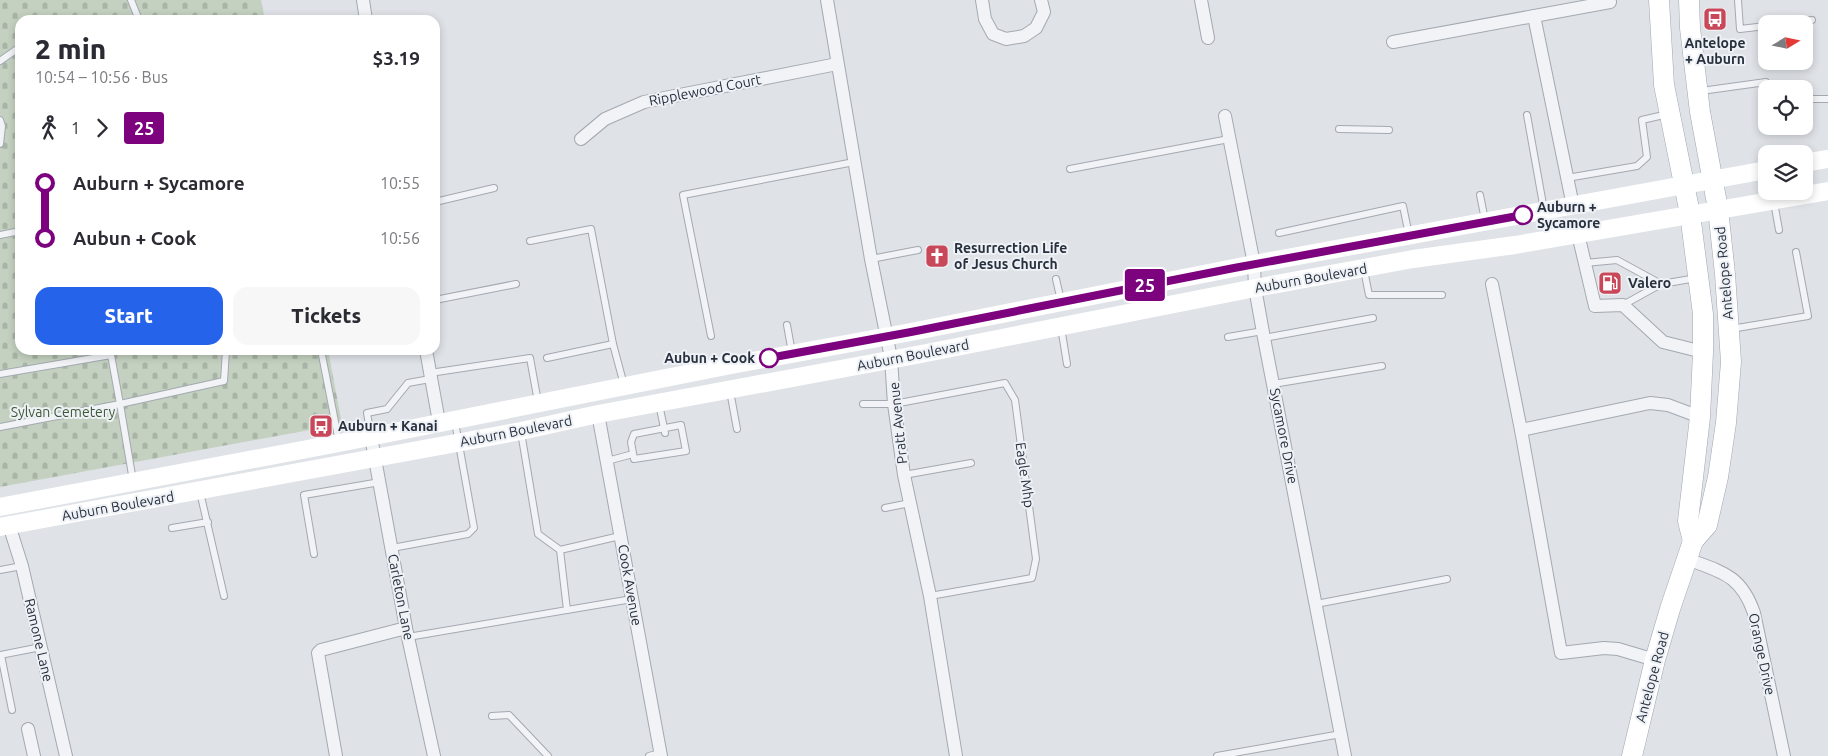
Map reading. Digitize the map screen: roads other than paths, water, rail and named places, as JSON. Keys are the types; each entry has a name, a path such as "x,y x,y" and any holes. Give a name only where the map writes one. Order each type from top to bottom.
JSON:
{"main road":[{"name":"Antelope Road","path":"1659,0 1664,85 1690,214 1703,314 1700,417 1688,521 1690,550"},
{"name":"Antelope Road","path":"1632,756 1655,660 1690,550 1707,525 1718,478 1726,423 1730,371 1729,329 1718,209 1697,91 1689,0"},
{"path":"1813,162 1828,159"},
{"name":"Auburn Boulevard","path":"0,507 371,437 1254,264 1758,171"},
{"name":"Auburn Boulevard","path":"1813,193 1828,190"},
{"name":"Auburn Boulevard","path":"4,526 375,459 598,414 1364,268 1774,200"},
{"path":"598,414 610,401 688,385 731,365"},
{"path":"4,526 16,514 107,496 133,482 200,491"}],"street":[{"path":"363,0 365,15"},
{"name":"Pratt Avenue","path":"827,0 854,162 891,358 894,404 904,474 930,596 956,756"},
{"path":"982,0 985,19 993,34 1006,39 1024,36 1036,28 1044,12 1041,0"},
{"path":"1201,0 1208,38"},
{"path":"1393,42 1610,2"},
{"path":"1534,16 1572,206"},
{"name":"Ripplewood Court","path":"581,139 605,119 644,102 838,64"},
{"name":"Sycamore Drive","path":"1225,116 1254,264 1256,288 1273,384 1346,756"},
{"path":"1578,234 1595,306 1623,305 1664,342 1703,352"},
{"path":"1492,284 1521,430 1561,653 1604,648 1618,649 1655,660"},
{"path":"427,355 430,376 446,421"},
{"path":"1521,430 1650,404 1668,405 1700,417"},
{"name":"Cook Avenue","path":"598,414 632,599 656,755"},
{"name":"Carleton Lane","path":"371,437 407,632 434,756"},
{"name":"Ramone Lane","path":"4,526 22,566 66,756"},
{"name":"Orange Drive","path":"1690,550 1729,576 1744,590 1749,599 1754,613 1784,756"},
{"path":"336,756 318,653 321,650 407,632"},
{"path":"28,729 34,756"}],"lane":[{"path":"131,0 137,15"},
{"path":"1738,0 1740,29 1758,27"},
{"path":"0,61 15,50"},
{"path":"1697,91 1758,83"},
{"path":"1813,99 1828,100"},
{"path":"1567,178 1637,166 1647,157 1642,120 1670,114"},
{"path":"1527,115 1545,212"},
{"path":"0,120 2,126 0,144"},
{"path":"1339,129 1389,130"},
{"path":"1070,169 1229,139"},
{"path":"712,336 683,195 854,162"},
{"path":"440,201 494,188"},
{"path":"1480,195 1485,222"},
{"path":"1774,200 1780,230"},
{"path":"1279,233 1403,206 1409,236"},
{"path":"530,241 591,228 613,344 624,386"},
{"path":"0,235 15,232"},
{"path":"872,259 918,250"},
{"path":"1729,329 1808,316 1796,252"},
{"path":"1585,262 1617,260 1661,284"},
{"path":"1364,268 1369,295 1442,295"},
{"path":"1623,305 1661,284 1698,278"},
{"path":"1056,279 1061,301"},
{"path":"440,299 516,284"},
{"path":"1228,337 1264,334 1373,318"},
{"path":"787,325 792,354"},
{"path":"1061,326 1067,364"},
{"path":"547,358 613,344"},
{"path":"0,374 96,355"},
{"path":"112,355 133,482"},
{"path":"0,427 120,404 224,381 226,355"},
{"path":"322,355 339,443"},
{"path":"371,437 367,413 387,409 408,383 430,376 530,358 538,403"},
{"path":"1273,384 1382,366"},
{"name":"Eagle Mhp","path":"894,404 1005,383 1015,400 1036,559 1032,578 930,596"},
{"path":"730,390 737,429"},
{"path":"658,404 664,431"},
{"path":"863,404 894,404"},
{"path":"392,548 468,534 474,528 459,442 446,421"},
{"path":"681,425 686,451 668,451 634,459 631,442 634,434 664,431 681,425"},
{"path":"521,431 538,534 560,550 567,610"},
{"path":"607,461 633,454"},
{"path":"904,474 971,463"},
{"path":"314,554 304,495 380,482"},
{"path":"200,491 224,596"},
{"path":"885,508 910,503"},
{"path":"172,528 208,522"},
{"path":"560,550 620,536"},
{"path":"0,570 22,566"},
{"path":"1316,604 1447,579"},
{"path":"407,632 632,599"},
{"path":"12,710 0,655 41,647"},
{"path":"492,716 510,715 548,756"},
{"path":"1217,756 1341,734"}],"place":[{"name":"Antelope + Auburn","path":"1715,19"},
{"name":"Auburn + Sycamore","path":"1523,215"},
{"name":"Resurrection Life of Jesus Church","path":"937,256"},
{"name":"Valero","path":"1610,283"},
{"name":"Aubun + Cook","path":"769,358"},
{"name":"Auburn + Kanai","path":"321,426"}],"park label":[{"name":"Sylvan Cemetery","path":"63,412"}]}
